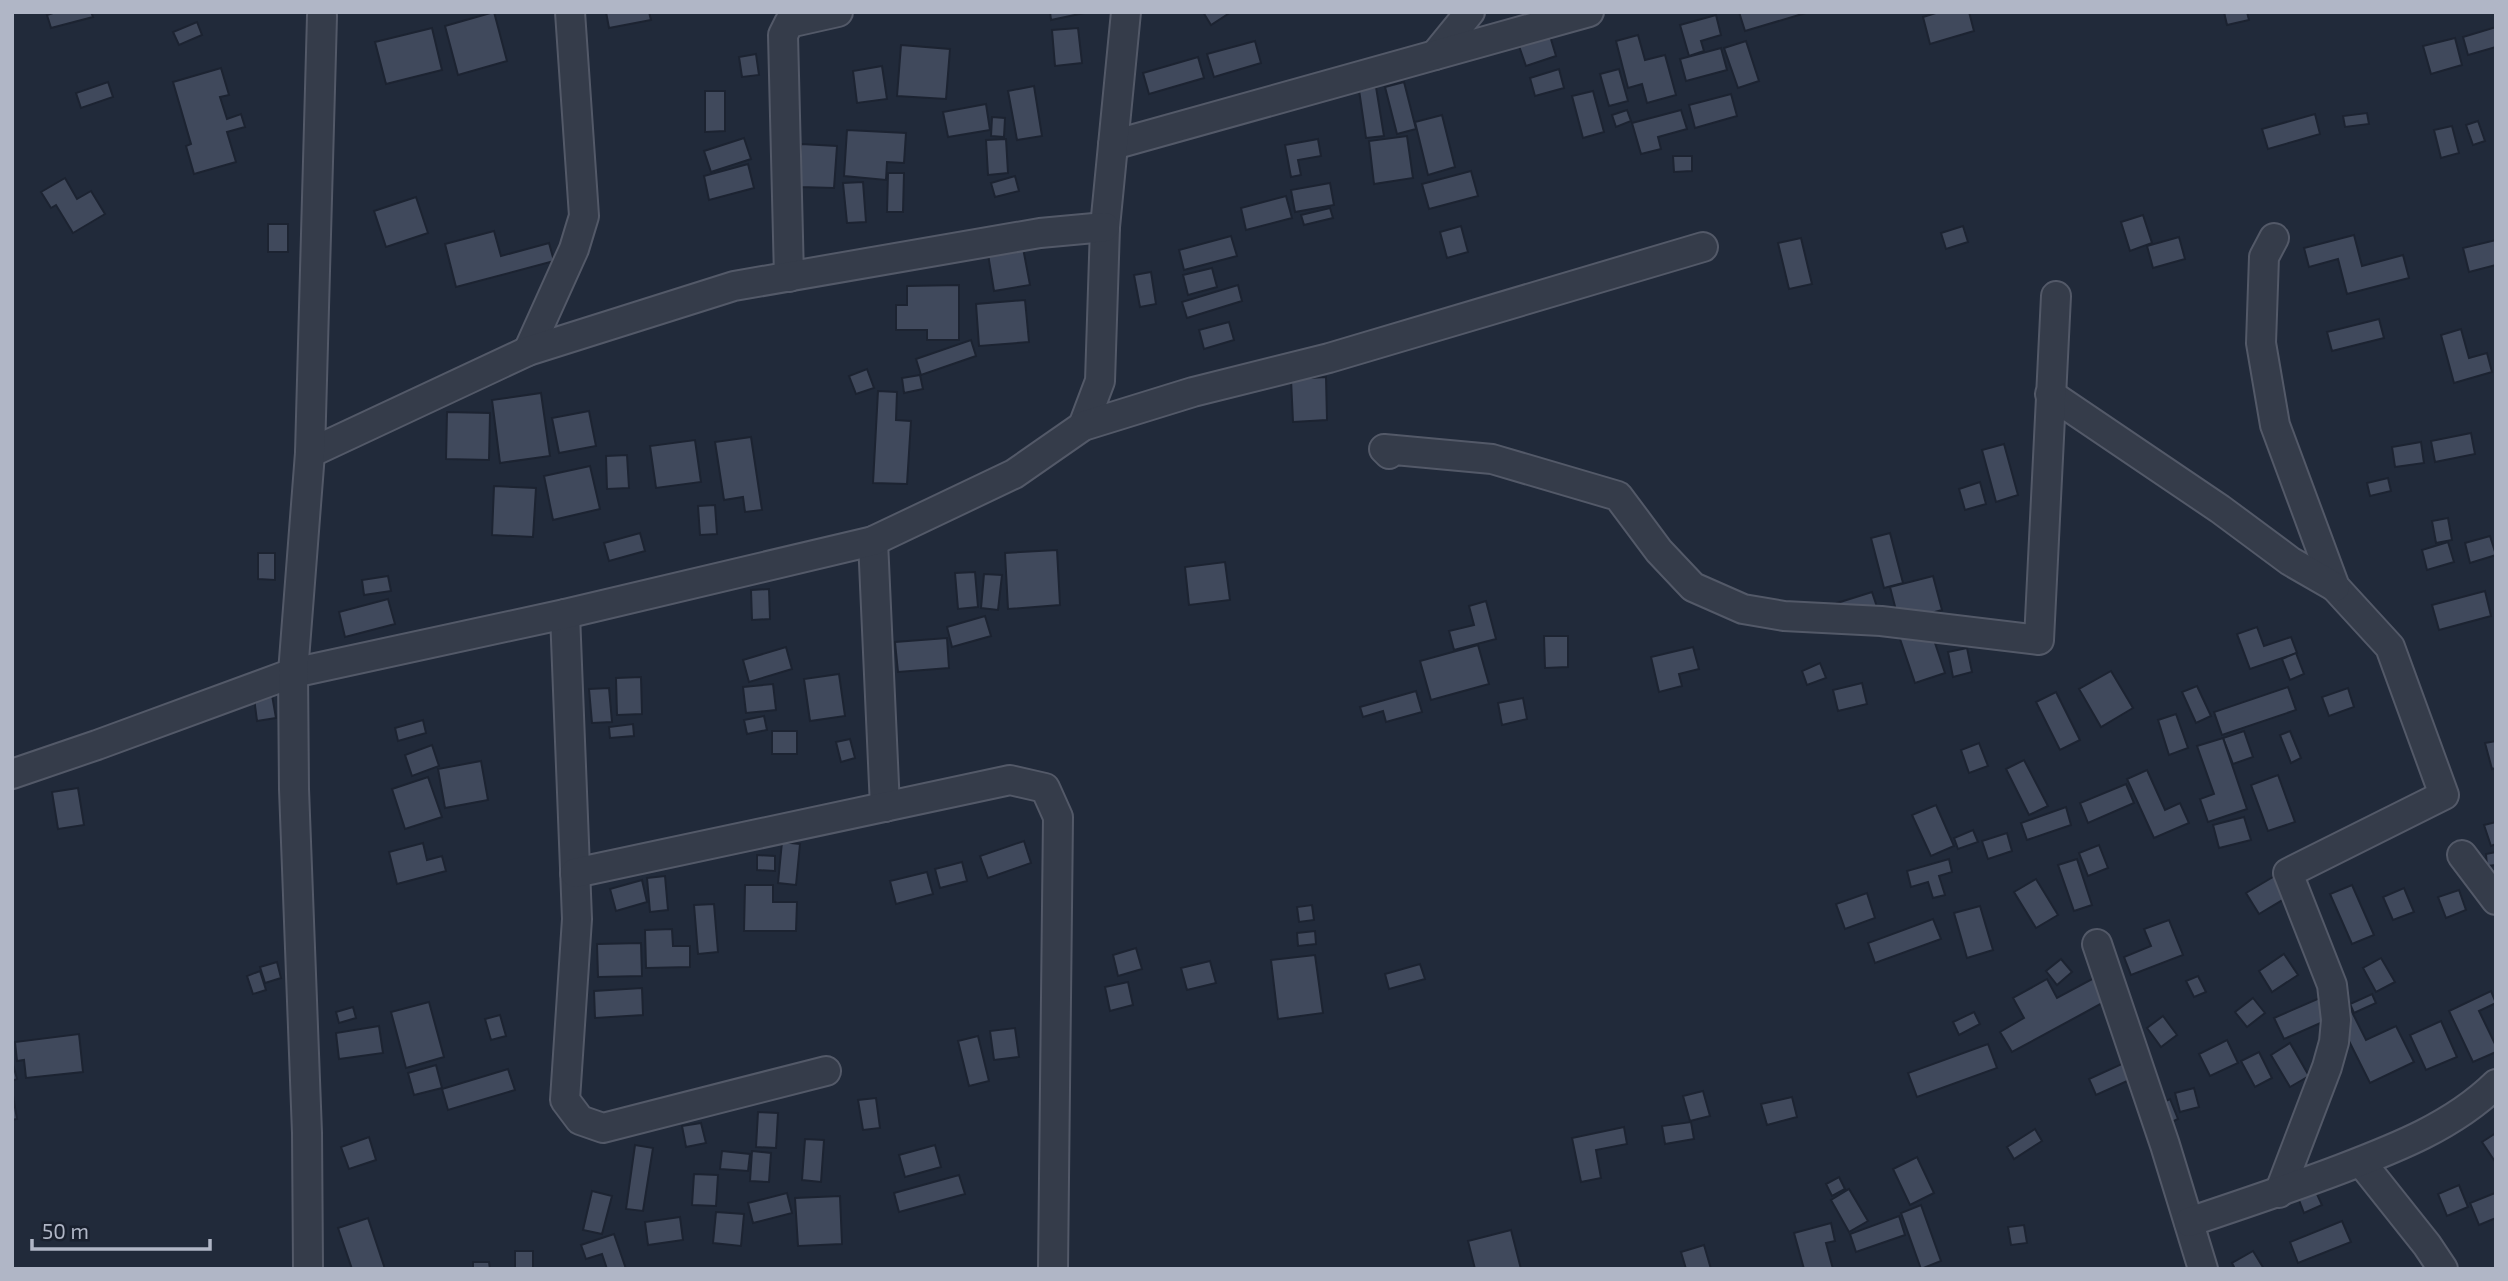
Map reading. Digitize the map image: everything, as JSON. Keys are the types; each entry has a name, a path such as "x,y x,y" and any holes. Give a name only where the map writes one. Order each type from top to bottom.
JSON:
{"street":[{"path":"528,351 574,249 584,216 570,12"},
{"path":"789,277 783,35 789,23 838,12"},
{"path":"1083,426 1100,381 1105,227 1126,12"},
{"path":"1435,55 1470,12"},
{"path":"1113,145 1590,12"},
{"path":"308,1269 307,1133 294,789 293,673 310,453 322,16"},
{"path":"310,453 528,351 734,286 1040,233 1105,227"},
{"path":"2274,238 2264,257 2261,343 2275,425 2334,587"},
{"path":"12,774 97,746 293,673 565,614 873,541 1014,474 1083,426 1193,392 1329,358 1703,247"},
{"path":"1389,454 1384,449 1492,459 1619,496 1659,551 1693,587 1743,609 1784,616 1881,621 2039,640 2056,296"},
{"path":"2050,394 2220,509 2290,561 2334,587 2390,647 2444,794 2288,873 2332,985 2336,1020 2334,1042 2327,1067 2279,1193"},
{"path":"873,541 885,807"},
{"path":"565,614 577,919 565,1100 580,1120 603,1128 826,1071"},
{"path":"575,873 1010,780 1045,788 1058,817 1053,1269"},
{"path":"2462,855 2496,900"},
{"path":"2097,944 2203,1269"},
{"path":"2189,1222 2279,1193 2407,1143 2441,1125 2496,1084"},
{"path":"2361,1161 2443,1269"}],"building":[{"path":"56,12 91,12 93,17 51,28 47,15"},
{"path":"494,12 507,61 458,75 445,26"},
{"path":"606,12 649,12 651,20 609,28"},
{"path":"1050,12 1089,12 1051,20"},
{"path":"1203,12 1231,12 1211,25"},
{"path":"1739,12 1809,12 1745,31"},
{"path":"1939,12 1969,12 1974,31 1930,44 1923,17"},
{"path":"2224,12 2247,12 2249,20 2227,25"},
{"path":"1716,15 1721,35 1701,41 1704,51 1689,56 1680,25"},
{"path":"197,22 202,35 179,45 173,32"},
{"path":"2496,27 2496,47 2468,55 2463,37"},
{"path":"432,28 442,70 386,84 375,42"},
{"path":"1078,28 1082,63 1055,66 1052,30"},
{"path":"1638,35 1645,60 1665,55 1676,95 1647,103 1642,84 1628,88 1616,41"},
{"path":"1550,36 1556,56 1526,66 1519,46"},
{"path":"2455,38 2462,65 2431,74 2423,46"},
{"path":"1255,41 1261,63 1214,77 1207,54"},
{"path":"1746,41 1759,81 1738,88 1724,48"},
{"path":"901,45 950,49 946,99 897,96"},
{"path":"1721,48 1727,70 1686,81 1680,59"},
{"path":"756,54 759,75 742,77 739,57"},
{"path":"1198,57 1204,78 1149,94 1143,73"},
{"path":"882,66 887,99 857,103 853,71"},
{"path":"221,68 229,95 220,97 227,119 241,114 245,127 227,132 236,162 194,174 186,146 191,144 173,82"},
{"path":"1559,69 1564,88 1535,96 1530,78"},
{"path":"1619,69 1628,101 1609,106 1600,74"},
{"path":"108,82 113,97 81,108 76,93"},
{"path":"1404,82 1416,129 1397,134 1385,87"},
{"path":"1034,86 1042,136 1017,140 1008,91"},
{"path":"1376,87 1384,136 1366,138 1359,90"},
{"path":"705,91 725,91 725,131 705,132"},
{"path":"1593,91 1604,132 1583,138 1572,96"},
{"path":"1731,94 1737,116 1695,128 1689,105"},
{"path":"986,104 990,130 948,137 943,112"},
{"path":"1627,110 1631,121 1616,127 1612,115"},
{"path":"1681,110 1687,129 1658,137 1661,149 1641,154 1632,123"},
{"path":"2367,113 2369,124 2345,127 2343,116"},
{"path":"2315,114 2320,134 2268,149 2262,129"},
{"path":"1442,115 1455,167 1428,175 1415,122"},
{"path":"992,117 1005,118 1004,137 991,136"},
{"path":"2478,121 2485,141 2473,145 2466,125"},
{"path":"2452,126 2459,153 2441,158 2434,130"},
{"path":"847,130 906,133 904,163 887,162 886,180 844,176"},
{"path":"1407,136 1413,178 1374,184 1369,141"},
{"path":"744,138 751,159 711,172 704,151"},
{"path":"1006,139 1008,173 988,175 986,140"},
{"path":"1318,139 1321,156 1298,160 1301,175 1291,177 1285,145"},
{"path":"801,144 837,146 834,188 799,187"},
{"path":"1673,156 1692,156 1692,171 1674,172"},
{"path":"748,164 754,188 709,200 704,176"},
{"path":"1471,171 1478,196 1429,209 1422,184"},
{"path":"888,173 904,173 903,212 887,212"},
{"path":"1015,176 1019,191 995,197 991,183"},
{"path":"65,178 77,199 91,191 105,214 73,233 56,205 51,208 41,192"},
{"path":"863,182 866,222 847,223 843,183"},
{"path":"1330,183 1334,205 1295,212 1291,190"},
{"path":"1286,196 1292,218 1246,230 1241,208"},
{"path":"416,197 428,233 386,247 374,211"},
{"path":"1330,208 1333,218 1304,225 1301,215"},
{"path":"2143,215 2152,243 2130,251 2121,222"},
{"path":"268,224 288,224 288,252 268,252"},
{"path":"1461,226 1468,252 1447,258 1440,232"},
{"path":"1963,226 1968,242 1946,249 1941,233"},
{"path":"494,231 501,256 549,243 554,261 456,287 445,244"},
{"path":"2354,235 2362,266 2403,255 2409,278 2347,294 2338,259 2309,267 2304,248"},
{"path":"1231,236 1237,256 1184,270 1179,250"},
{"path":"2179,237 2185,259 2153,268 2147,246"},
{"path":"1801,238 1812,284 1789,289 1778,243"},
{"path":"2496,240 2496,265 2469,272 2463,248"},
{"path":"1023,248 1030,285 994,291 988,254"},
{"path":"1212,268 1217,287 1188,295 1183,275"},
{"path":"1151,272 1156,304 1140,307 1134,275"},
{"path":"959,285 959,340 927,340 927,330 896,330 896,305 907,305 907,286"},
{"path":"1238,285 1242,301 1187,318 1182,302"},
{"path":"1025,300 1029,342 979,346 976,304"},
{"path":"2379,319 2384,338 2332,351 2327,332"},
{"path":"1229,322 1234,340 1204,349 1199,330"},
{"path":"2461,329 2469,358 2487,353 2492,372 2454,383 2441,335"},
{"path":"971,340 976,356 921,375 916,359"},
{"path":"867,369 874,388 856,394 849,376"},
{"path":"920,375 923,389 904,393 902,378"},
{"path":"1326,377 1327,420 1293,422 1291,379"},
{"path":"878,391 897,392 896,420 911,421 907,484 873,483"},
{"path":"541,393 550,456 500,463 492,400"},
{"path":"589,411 596,446 559,453 552,418"},
{"path":"447,412 490,413 489,460 446,459"},
{"path":"2471,433 2475,454 2435,462 2431,441"},
{"path":"751,437 762,510 745,512 743,497 724,500 715,442"},
{"path":"695,440 701,482 656,488 650,446"},
{"path":"2421,442 2424,463 2395,467 2392,447"},
{"path":"2004,444 2018,495 1996,502 1982,450"},
{"path":"627,455 629,488 607,489 606,456"},
{"path":"590,466 600,509 553,520 544,476"},
{"path":"2388,478 2391,491 2370,496 2367,483"},
{"path":"1980,482 1986,504 1965,510 1959,489"},
{"path":"494,486 536,488 533,537 492,535"},
{"path":"715,505 717,534 700,535 698,506"},
{"path":"2448,518 2452,540 2436,543 2432,521"},
{"path":"640,533 645,551 609,561 604,543"},
{"path":"1890,533 1903,583 1884,588 1871,538"},
{"path":"2490,536 2496,555 2470,563 2465,543"},
{"path":"2448,542 2454,562 2427,570 2422,550"},
{"path":"1057,550 1060,605 1008,609 1005,553"},
{"path":"258,553 275,553 275,580 258,579"},
{"path":"1225,562 1230,600 1189,605 1185,567"},
{"path":"975,572 978,607 958,609 955,573"},
{"path":"984,574 1002,575 998,610 981,608"},
{"path":"388,576 391,591 364,595 362,580"},
{"path":"1933,576 1942,610 1899,622 1890,587"},
{"path":"769,589 770,619 752,620 751,590"},
{"path":"2485,591 2491,616 2439,630 2432,605"},
{"path":"1872,592 1880,616 1845,628 1837,603"},
{"path":"388,599 395,624 345,637 339,612"},
{"path":"1486,601 1496,639 1454,650 1449,631 1474,625 1469,606"},
{"path":"985,616 991,636 952,647 947,627"},
{"path":"1929,625 1945,673 1915,683 1899,636"},
{"path":"2257,627 2264,646 2291,637 2297,653 2250,669 2237,634"},
{"path":"1544,636 1568,636 1568,667 1545,668"},
{"path":"947,638 949,668 898,672 895,642"},
{"path":"1478,645 1489,684 1431,700 1420,661"},
{"path":"786,647 792,669 749,682 743,660"},
{"path":"1693,647 1699,669 1679,674 1682,686 1659,692 1651,657"},
{"path":"1967,648 1972,672 1953,677 1948,652"},
{"path":"2296,653 2304,674 2290,680 2282,659"},
{"path":"1820,663 1826,678 1807,685 1802,671"},
{"path":"2111,671 2133,708 2101,727 2079,689"},
{"path":"839,674 845,716 810,721 804,679"},
{"path":"641,677 642,714 617,715 616,678"},
{"path":"1862,683 1867,704 1838,711 1833,690"},
{"path":"773,684 776,710 746,713 743,687"},
{"path":"2197,686 2211,716 2196,723 2182,692"},
{"path":"2288,687 2296,710 2222,735 2214,712"},
{"path":"609,688 612,722 592,723 589,689"},
{"path":"2348,688 2354,707 2329,716 2322,697"},
{"path":"1416,691 1422,712 1386,722 1383,711 1363,717 1360,707"},
{"path":"2056,692 2080,740 2060,750 2036,702"},
{"path":"272,695 276,718 257,721 254,698"},
{"path":"1523,698 1527,719 1502,725 1498,703"},
{"path":"2176,714 2188,748 2169,755 2158,720"},
{"path":"764,716 767,730 747,734 744,720"},
{"path":"423,720 426,733 398,741 395,728"},
{"path":"633,724 634,736 610,738 609,727"},
{"path":"772,731 797,731 797,754 772,754"},
{"path":"2244,731 2253,757 2233,764 2223,738"},
{"path":"2290,731 2301,758 2291,763 2280,735"},
{"path":"2223,738 2247,809 2208,822 2200,799 2214,794 2197,746"},
{"path":"850,739 855,758 841,762 836,742"},
{"path":"2496,741 2496,768 2492,769 2485,743"},
{"path":"1979,743 1988,766 1969,773 1961,750"},
{"path":"432,745 439,766 412,776 405,755"},
{"path":"2024,760 2048,806 2029,815 2006,769"},
{"path":"481,761 488,800 445,808 438,769"},
{"path":"2147,770 2165,810 2180,803 2189,823 2154,838 2127,779"},
{"path":"2278,775 2295,822 2268,831 2251,785"},
{"path":"428,777 442,817 405,829 392,789"},
{"path":"2126,784 2134,803 2088,823 2080,803"},
{"path":"78,788 84,825 58,829 52,792"},
{"path":"1936,805 1954,846 1931,856 1912,815"},
{"path":"2066,807 2071,825 2027,840 2021,823"},
{"path":"2244,817 2251,840 2219,848 2213,825"},
{"path":"2496,822 2496,844 2491,846 2484,825"},
{"path":"1973,830 1978,842 1958,849 1954,838"},
{"path":"2007,833 2012,851 1988,859 1982,841"},
{"path":"1024,841 1031,863 988,878 980,856"},
{"path":"782,842 800,844 796,885 778,883"},
{"path":"423,843 427,860 442,856 446,871 397,884 389,852"},
{"path":"2099,845 2108,868 2088,876 2079,853"},
{"path":"2496,852 2496,865 2487,866 2486,854"},
{"path":"757,855 775,856 775,871 757,870"},
{"path":"1949,859 1952,872 1939,876 1945,895 1933,898 1928,882 1911,887 1907,871"},
{"path":"2077,859 2092,905 2074,911 2058,865"},
{"path":"962,862 967,881 940,888 935,869"},
{"path":"2283,871 2296,892 2259,914 2246,893"},
{"path":"927,872 933,894 896,904 890,881"},
{"path":"665,876 668,910 650,912 647,878"},
{"path":"2036,879 2058,915 2036,928 2014,892"},
{"path":"642,880 647,902 616,911 610,889"},
{"path":"745,885 773,885 773,902 797,902 796,931 744,931"},
{"path":"2352,885 2374,935 2352,944 2330,894"},
{"path":"2404,888 2414,912 2393,920 2383,897"},
{"path":"2459,890 2466,910 2446,918 2438,897"},
{"path":"1867,893 1875,918 1845,929 1836,904"},
{"path":"714,904 718,952 698,954 694,905"},
{"path":"1312,905 1314,920 1299,922 1297,907"},
{"path":"1980,906 1993,950 1967,958 1954,913"},
{"path":"1933,919 1941,939 1875,963 1868,943"},
{"path":"2169,920 2183,955 2131,975 2124,957 2151,946 2144,929"},
{"path":"672,929 673,946 690,946 690,967 646,968 645,930"},
{"path":"1315,931 1316,944 1298,946 1297,933"},
{"path":"641,943 642,976 598,977 597,944"},
{"path":"1136,948 1142,969 1118,976 1113,955"},
{"path":"2284,954 2298,975 2272,992 2259,971"},
{"path":"1315,955 1323,1013 1278,1019 1271,960"},
{"path":"2381,958 2395,982 2376,992 2363,968"},
{"path":"2061,959 2072,972 2057,985 2046,971"},
{"path":"1210,961 1216,983 1187,990 1181,968"},
{"path":"277,962 281,978 265,983 260,967"},
{"path":"1420,964 1425,979 1389,989 1385,974"},
{"path":"260,971 266,990 253,994 247,976"},
{"path":"2198,976 2206,992 2194,997 2186,981"},
{"path":"2094,978 2106,1001 2012,1052 2000,1032 2024,1018 2013,998 2047,979 2057,998"},
{"path":"1128,982 1133,1005 1110,1011 1105,987"},
{"path":"642,988 643,1015 595,1018 594,991"},
{"path":"2491,991 2496,1003 2479,1011 2496,1046 2496,1052 2473,1062 2449,1011"},
{"path":"2372,994 2376,1003 2354,1013 2350,1004"},
{"path":"2322,997 2332,1018 2284,1039 2274,1018"},
{"path":"2253,998 2265,1013 2247,1027 2235,1012"},
{"path":"429,1002 444,1057 406,1068 391,1012"},
{"path":"2349,1006 2366,1040 2396,1026 2414,1062 2370,1083 2335,1013"},
{"path":"353,1007 356,1018 339,1023 336,1012"},
{"path":"1974,1012 1980,1024 1959,1035 1953,1022"},
{"path":"500,1015 506,1036 491,1040 485,1019"},
{"path":"2163,1016 2177,1035 2161,1047 2147,1028"},
{"path":"2441,1021 2457,1057 2426,1070 2410,1035"},
{"path":"379,1026 383,1053 339,1059 336,1033"},
{"path":"1015,1028 1019,1057 994,1060 990,1031"},
{"path":"79,1034 83,1072 26,1078 24,1060 17,1061 15,1042"},
{"path":"978,1036 989,1081 969,1086 958,1041"},
{"path":"2227,1040 2238,1063 2210,1076 2199,1054"},
{"path":"2290,1043 2309,1076 2290,1087 2271,1055"},
{"path":"1988,1044 1997,1068 1917,1097 1908,1073"},
{"path":"2259,1052 2272,1078 2255,1087 2241,1061"},
{"path":"12,1061 17,1079 12,1081"},
{"path":"2126,1062 2134,1078 2096,1095 2089,1079"},
{"path":"436,1065 442,1088 414,1095 408,1073"},
{"path":"508,1069 515,1090 448,1110 442,1089"},
{"path":"2194,1088 2199,1107 2180,1112 2175,1093"},
{"path":"12,1090 17,1119 12,1120"},
{"path":"1703,1091 1710,1116 1690,1121 1683,1096"},
{"path":"1792,1097 1797,1117 1767,1125 1761,1104"},
{"path":"876,1098 880,1128 863,1130 858,1100"},
{"path":"2170,1099 2178,1119 2157,1129 2148,1109"},
{"path":"758,1112 778,1113 776,1148 756,1147"},
{"path":"1691,1122 1694,1139 1665,1144 1662,1126"},
{"path":"701,1123 706,1143 686,1147 682,1126"},
{"path":"1624,1127 1627,1144 1596,1150 1601,1178 1581,1182 1572,1138"},
{"path":"2035,1129 2042,1141 2014,1159 2007,1147"},
{"path":"2496,1133 2496,1163 2482,1142"},
{"path":"369,1137 376,1160 349,1169 341,1147"},
{"path":"805,1139 824,1140 821,1182 802,1180"},
{"path":"635,1145 653,1148 643,1211 626,1209"},
{"path":"935,1145 941,1167 905,1177 899,1155"},
{"path":"722,1151 750,1154 748,1171 720,1169"},
{"path":"752,1151 771,1153 769,1182 750,1181"},
{"path":"1917,1157 1934,1193 1910,1205 1893,1169"},
{"path":"694,1174 718,1175 716,1206 692,1205"},
{"path":"959,1175 965,1194 899,1212 894,1193"},
{"path":"1839,1177 1845,1189 1832,1196 1826,1184"},
{"path":"2459,1185 2468,1207 2447,1216 2438,1194"},
{"path":"1849,1189 1868,1221 1849,1232 1831,1200"},
{"path":"592,1191 612,1196 602,1234 583,1230"},
{"path":"2316,1192 2322,1205 2304,1213 2299,1200"},
{"path":"787,1193 792,1213 753,1223 748,1203"},
{"path":"2495,1193 2496,1218 2479,1225 2470,1203"},
{"path":"840,1196 842,1244 798,1246 795,1198"},
{"path":"1921,1205 1941,1261 1921,1269 1901,1213"},
{"path":"716,1212 744,1214 741,1246 713,1243"},
{"path":"1899,1216 1905,1235 1856,1252 1850,1234"},
{"path":"680,1217 683,1240 648,1245 645,1222"},
{"path":"368,1218 385,1269 352,1269 338,1228"},
{"path":"2342,1221 2351,1242 2298,1263 2290,1242"},
{"path":"1831,1223 1835,1241 1826,1243 1833,1269 1804,1269 1794,1233"},
{"path":"2024,1225 2027,1243 2011,1245 2008,1227"},
{"path":"1511,1230 1521,1269 1475,1269 1468,1241"},
{"path":"614,1234 626,1269 607,1269 602,1254 586,1259 581,1245"},
{"path":"1704,1245 1711,1269 1686,1269 1681,1252"},
{"path":"515,1251 533,1251 533,1269 515,1269"},
{"path":"2253,1251 2264,1269 2235,1269 2232,1263"},
{"path":"473,1262 489,1262 490,1269 473,1269"}]}
